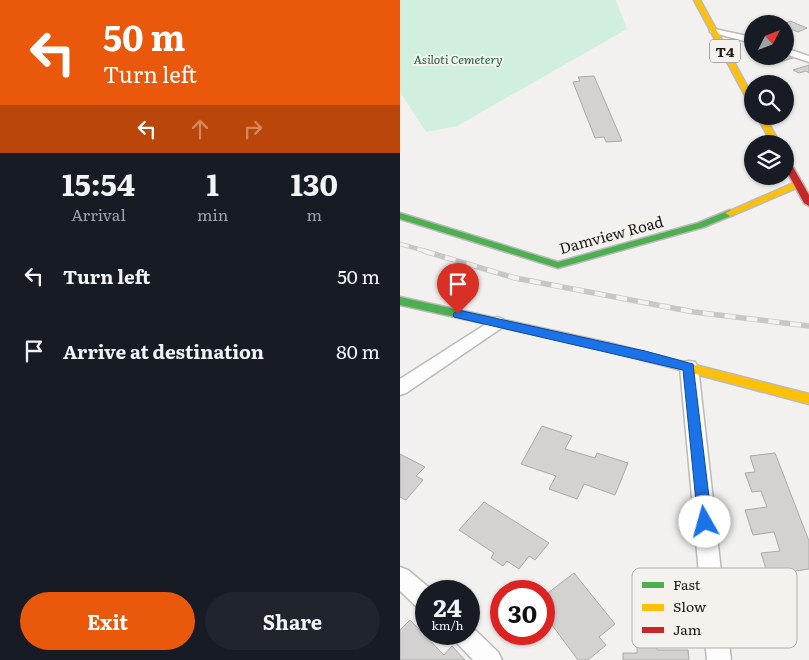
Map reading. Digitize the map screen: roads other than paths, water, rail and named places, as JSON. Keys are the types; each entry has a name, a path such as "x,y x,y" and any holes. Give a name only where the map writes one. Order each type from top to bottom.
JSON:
{"main road":[{"name":"T4","path":"697,0 744,86"},
{"path":"794,177 809,203"},
{"name":"Damview Road","path":"400,216 558,264 701,225 798,184"},
{"path":"400,302 688,367 809,399"}],"street":[{"path":"713,30 744,38"},
{"path":"794,54 809,59"},
{"path":"400,388 497,323"},
{"path":"688,367 709,568"},
{"path":"400,577 415,590"},
{"path":"475,645 490,660"}],"railway":[{"path":"400,244 429,252"},
{"path":"424,251 515,278 694,312 809,326"}],"park label":[{"name":"Asiloti Cemetery","path":"458,59"}]}
